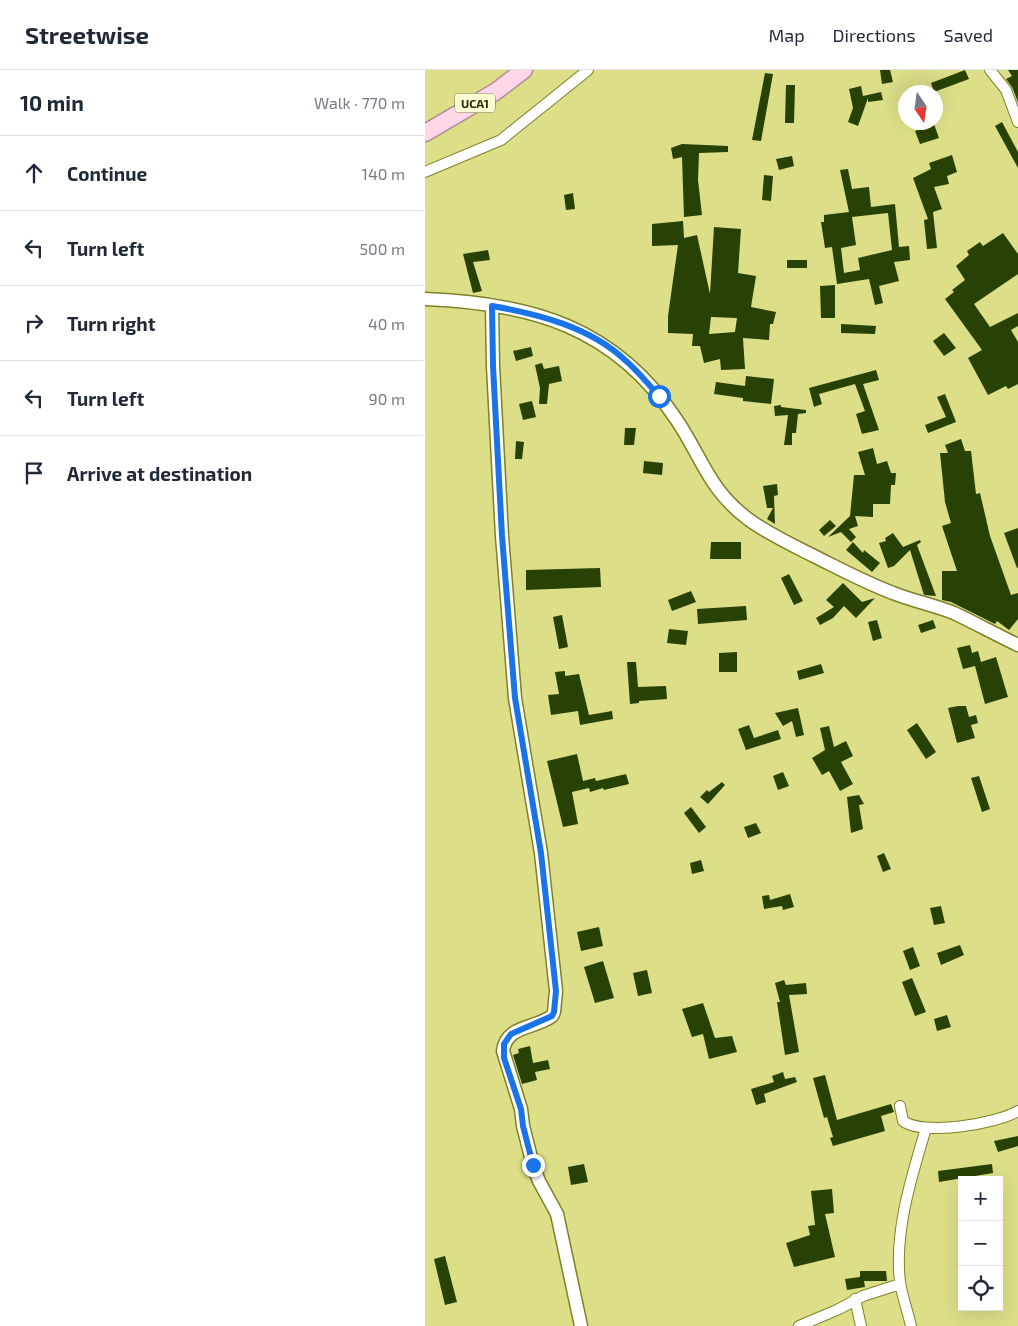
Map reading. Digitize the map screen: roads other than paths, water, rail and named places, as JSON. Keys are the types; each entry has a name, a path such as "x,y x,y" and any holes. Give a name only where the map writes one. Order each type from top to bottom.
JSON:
{"main road":[{"name":"UCA1","path":"425,133 495,92 524,70"}],"street":[{"path":"425,172 501,140 588,70"},
{"path":"989,70 1006,90 1018,122"},
{"path":"425,299 461,300 492,306 553,320 588,335 624,359 659,396 677,420 710,481 726,500 749,519 786,542 863,581 895,594 955,613 1018,645"},
{"path":"492,306 493,366 502,536 515,698 541,853 556,991 552,1016 511,1034 504,1044 503,1051 521,1109 523,1126 533,1165 539,1181 557,1214 581,1326"},
{"path":"900,1106 903,1121 909,1125 926,1128 994,1121 1018,1111"},
{"path":"911,1326 900,1284 903,1220 912,1174 926,1128"},
{"path":"799,1326 839,1309 855,1299 900,1284"},
{"path":"855,1299 861,1326"}]}
